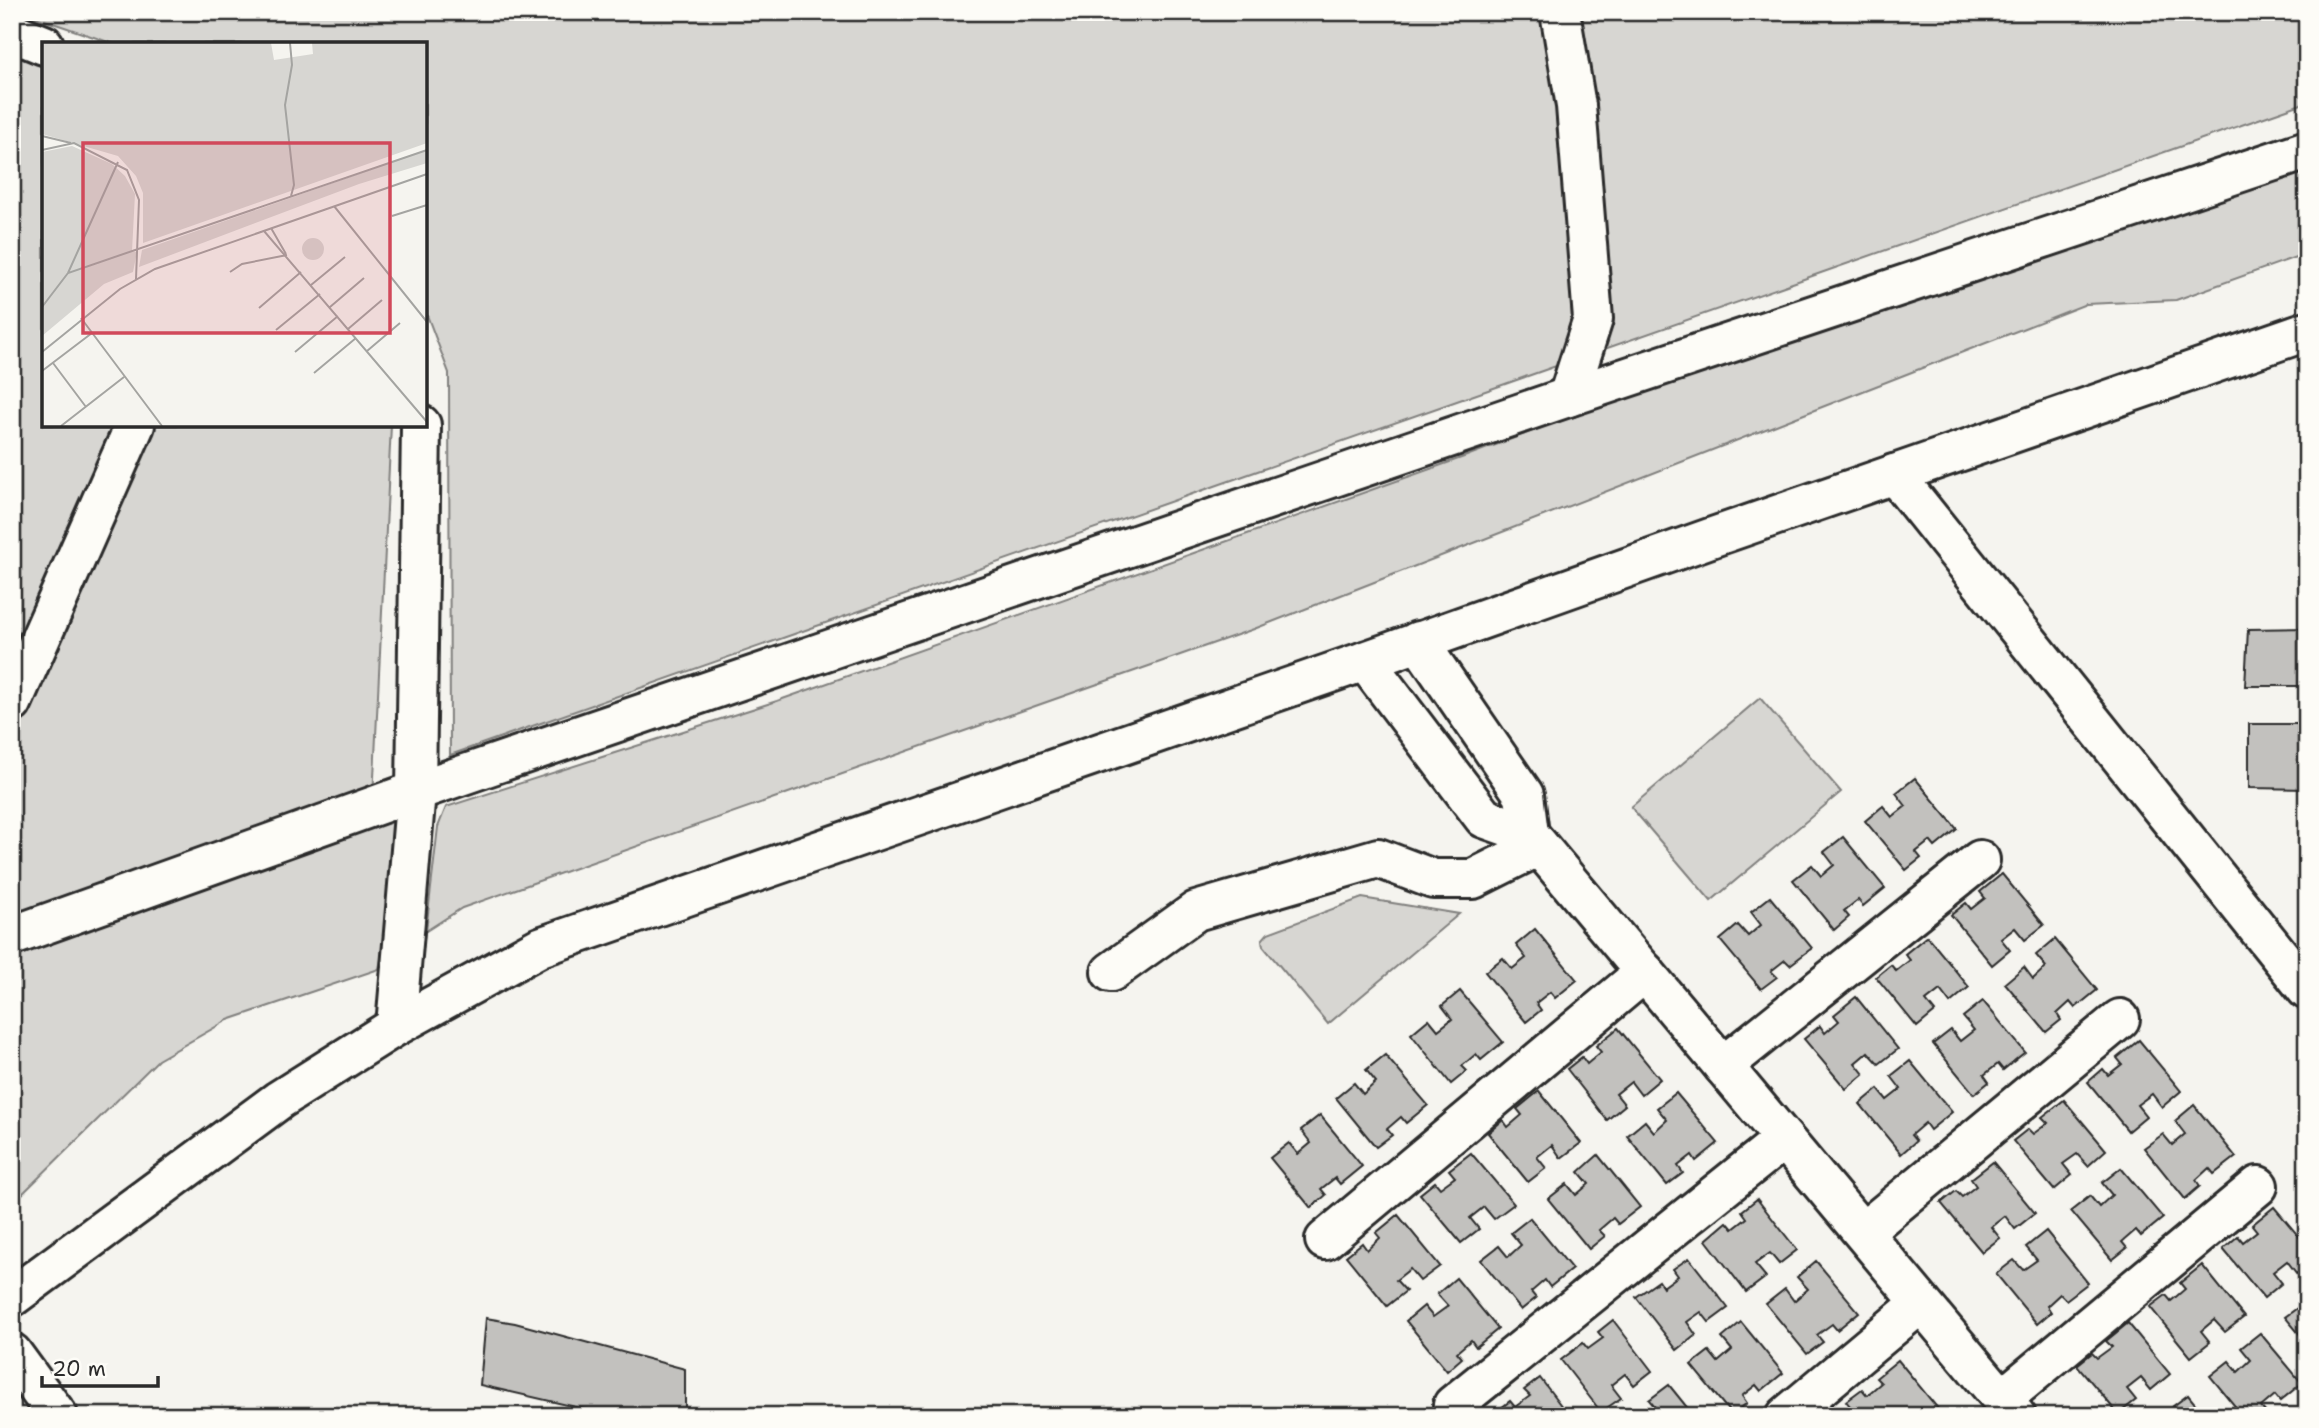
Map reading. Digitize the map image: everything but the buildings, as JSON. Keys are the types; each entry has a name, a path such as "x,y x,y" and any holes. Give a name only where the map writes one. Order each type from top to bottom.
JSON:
{"street":[{"path":"1560,12 1576,106 1593,319 1568,397"},
{"path":"12,32 42,43"},
{"path":"12,936 416,791 1568,397 2307,150"},
{"path":"12,1297 279,1100 396,1026 540,947 2307,331"},
{"path":"12,702 134,427"},
{"path":"396,1026 416,791 421,427"},
{"path":"1894,474 2307,990"},
{"path":"1419,641 1524,794 1534,840"},
{"path":"1366,661 1484,818 1534,840 2009,1407 2258,1186"},
{"path":"1111,972 1196,911 1378,858 1433,879 1473,879 1534,840"},
{"path":"1723,1066 1980,860"},
{"path":"1325,1240 1645,972"},
{"path":"1863,1232 2120,1019"},
{"path":"1453,1405 1784,1139"},
{"path":"1786,1416 1922,1303"},
{"path":"12,1353 58,1416"}],"shaded area":[{"path":"21,12 2307,12 2307,102 450,755 449,373 427,315 427,42 108,42"},
{"path":"12,50 42,65 42,427 391,427 372,819 403,813 409,820 379,969 228,1020 158,1060 12,1204"},
{"path":"2307,149 2307,253 2176,300 2086,304 1254,629 462,908 426,931 438,827 446,807 777,701 1464,457 2046,237"},
{"path":"1760,698 1841,792 1711,901 1631,807"},
{"path":"1362,898 1459,914 1328,1024 1263,946 1262,940 1268,933"}]}
